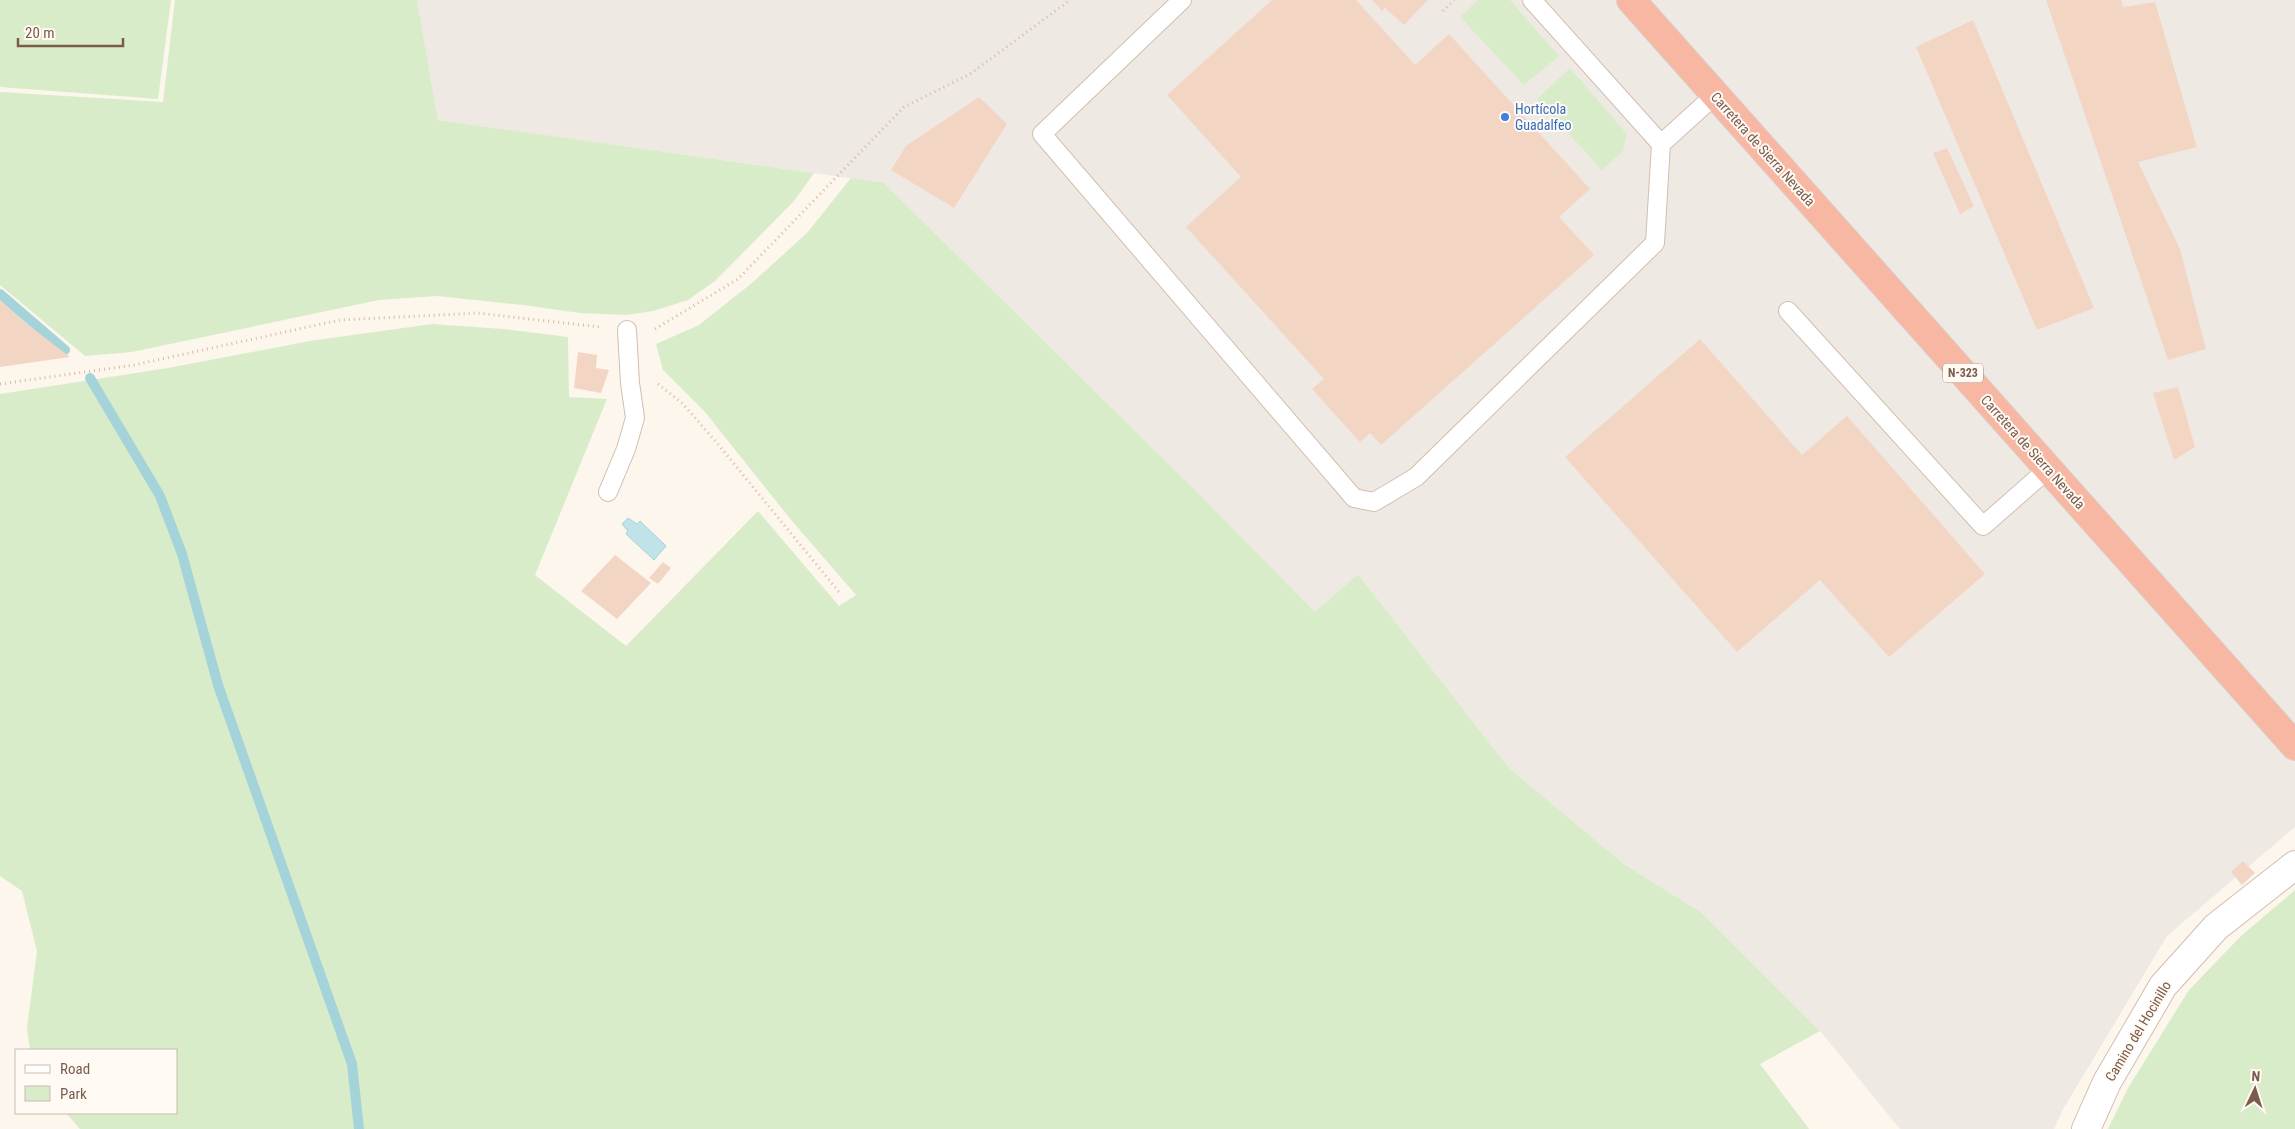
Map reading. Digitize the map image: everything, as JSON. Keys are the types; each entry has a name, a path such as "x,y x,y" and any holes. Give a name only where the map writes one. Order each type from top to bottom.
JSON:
{"highway":[{"name":"Carretera de Sierra Nevada","path":"1630,0 2295,746"}],"street":[{"name":"Camino del Hocinillo","path":"2086,1129 2107,1082 2162,986 2216,927 2295,864"}],"lane":[{"path":"1182,0 1042,134 1354,498 1374,502 1416,477 1656,243 1660,144 1532,0"},
{"path":"1660,144 1715,95"},
{"path":"1788,311 1982,526 2048,469"},
{"path":"608,492 626,449 635,418 628,360 627,330"}],"path":[{"path":"0,384 134,365 340,320 477,313 650,332 738,279 904,107 970,74 1070,0"},
{"path":"1443,11 1454,0"},
{"path":"628,360 682,403 839,592"}],"shaded area":[{"path":"417,0 2295,0 2295,827 2167,936 2062,1111 2054,1129 1900,1129 1820,1031 1702,913 1624,864 1509,768 1358,574 1315,613 1198,493 884,183 438,120"}],"green space":[{"path":"0,0 171,0 158,99 0,87"},
{"path":"175,0 417,0 438,120 814,173 794,201 715,281 688,300 653,311 627,315 580,313 437,296 379,300 132,352 85,356 0,285 0,92 163,102"},
{"path":"1478,0 1510,0 1559,56 1524,85 1460,17"},
{"path":"1570,68 1627,134 1623,151 1602,170 1537,99"},
{"path":"851,178 884,183 1198,493 1315,612 1358,574 1509,768 1624,864 1702,913 1820,1031 1760,1064 1809,1129 80,1129 67,1114 178,1114 178,1049 30,1049 27,1028 37,951 22,891 0,876 0,394 168,368 310,341 432,324 503,329 568,337 569,397 607,399 535,575 626,646 758,511 839,606 856,595 792,521 705,412 663,370 656,344 699,325 752,283 807,233"},
{"path":"2295,890 2295,1129 2108,1129 2128,1088 2189,990 2241,936"}],"water":[{"path":"628,518 637,524 640,521 666,546 654,560 626,534 628,531 622,524"}],"building":[{"path":"1272,0 1356,0 1415,65 1449,34 1590,189 1559,217 1594,255 1381,445 1370,433 1360,442 1312,389 1324,379 1186,227 1241,177 1167,95"},
{"path":"1372,0 1428,0 1404,25 1385,8 1382,11"},
{"path":"2046,0 2121,0 2123,7 2155,2 2197,147 2138,162 2180,249 2206,349 2168,360"},
{"path":"1973,20 2094,308 2037,330 1916,47"},
{"path":"979,97 1007,124 954,208 891,170 906,146"},
{"path":"1947,148 1974,206 1960,214 1933,153"},
{"path":"0,300 23,321 70,357 0,367"},
{"path":"1700,339 1802,455 1847,416 1985,574 1889,657 1820,580 1737,652 1565,457"},
{"path":"578,352 597,355 596,368 609,370 601,393 574,388"},
{"path":"2178,387 2195,447 2174,460 2153,393"},
{"path":"615,555 651,583 617,619 581,591"},
{"path":"663,562 671,568 658,584 649,578"},
{"path":"2243,861 2255,873 2242,885 2231,872"}],"waterway":[{"path":"0,294 65,350"},
{"path":"90,378 160,496 182,554 218,685 352,1064 359,1129"}],"place":[{"name":"Hortícola Guadalfeo","path":"1505,117"}]}
